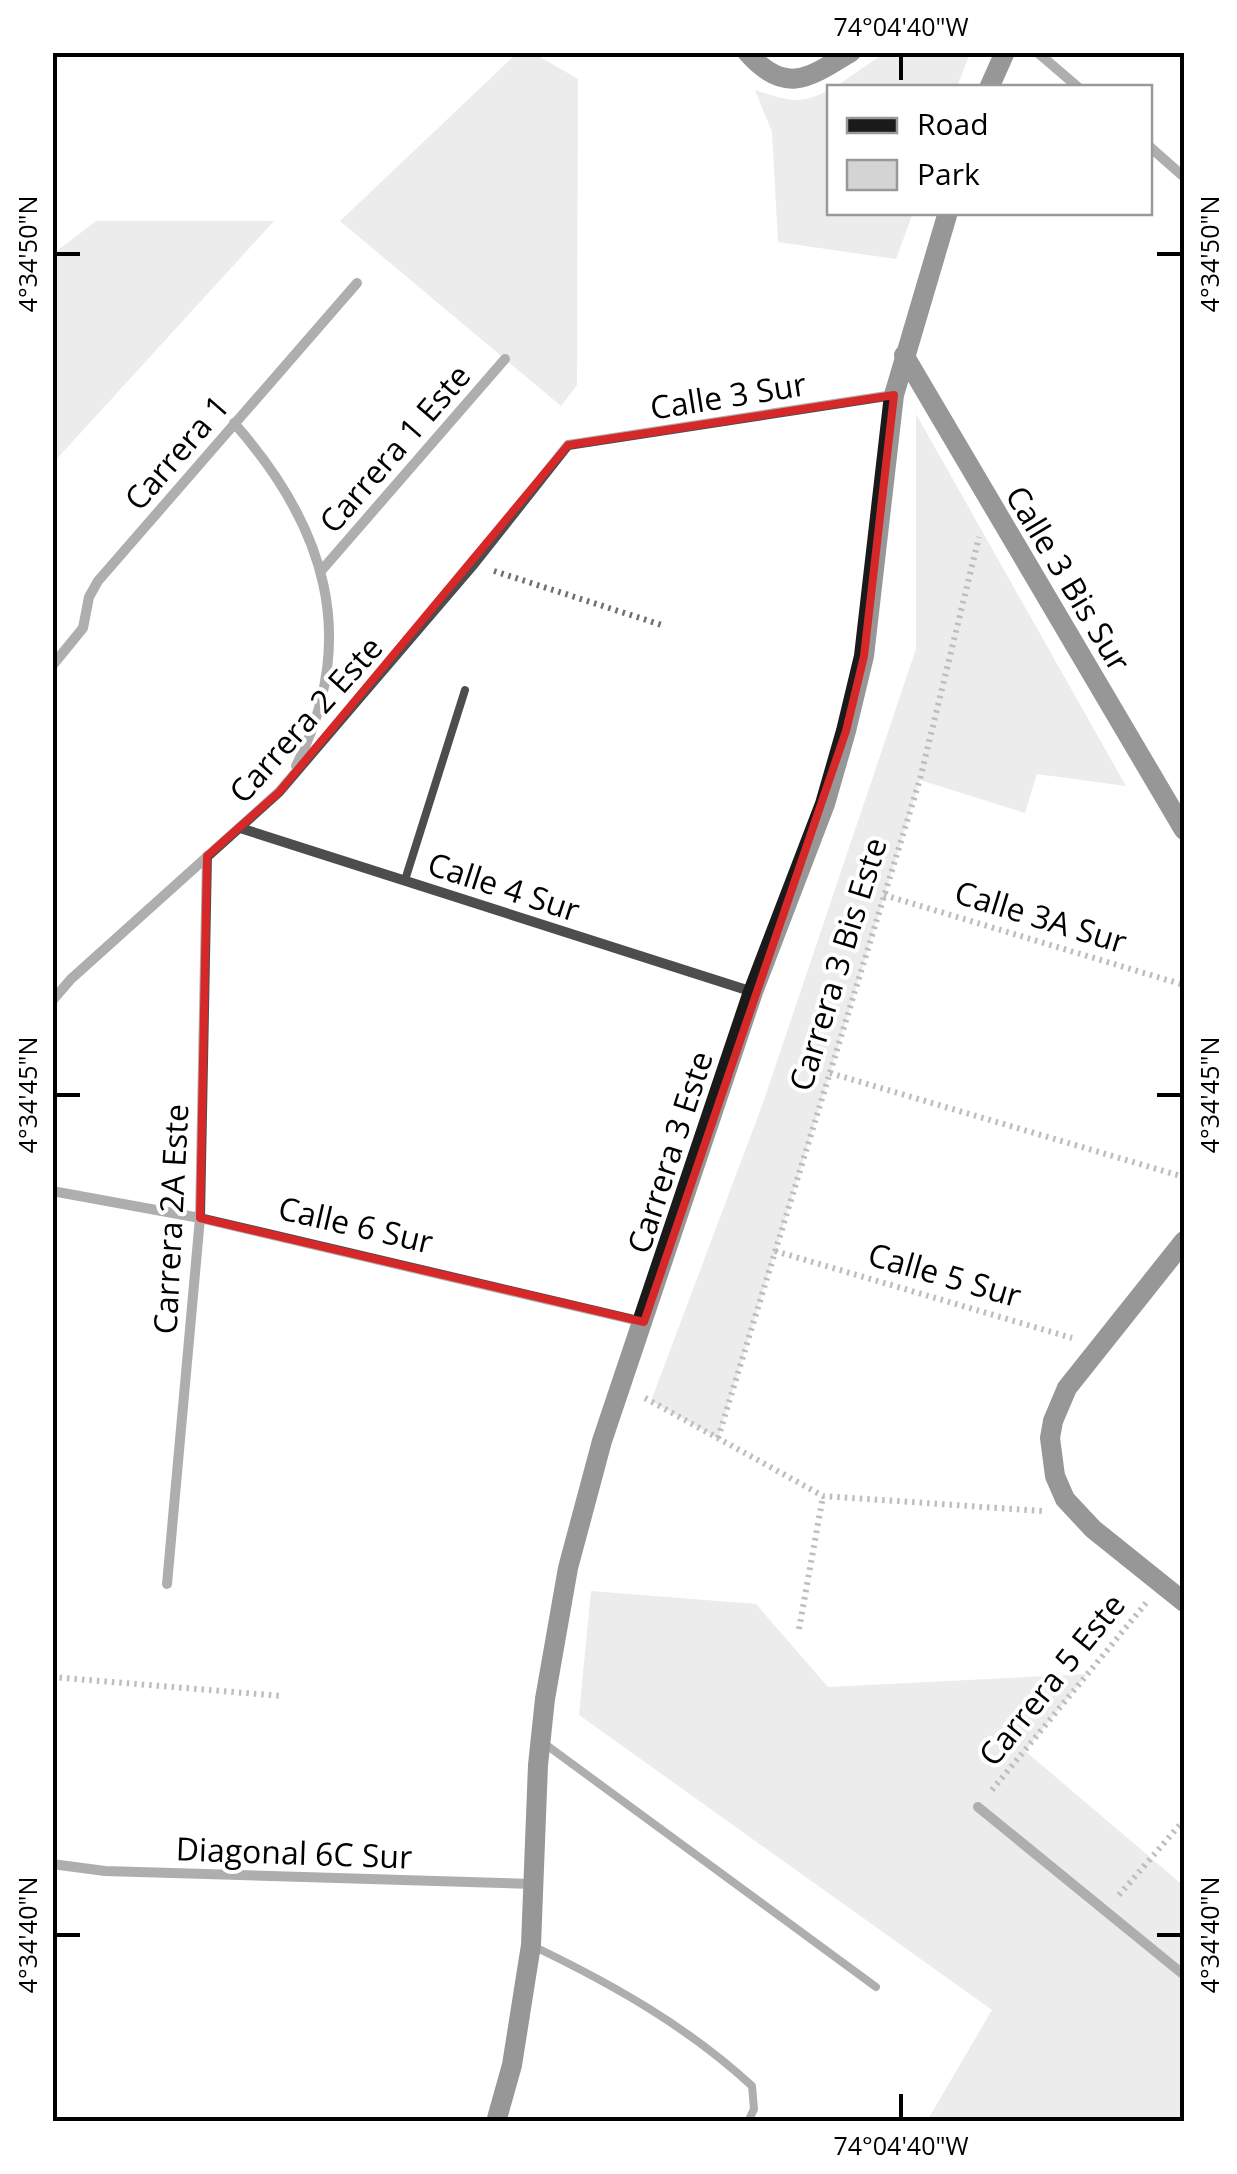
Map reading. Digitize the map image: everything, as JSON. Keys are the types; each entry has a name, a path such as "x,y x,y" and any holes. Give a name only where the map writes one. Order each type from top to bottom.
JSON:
{"street":[{"path":"747,52 762,70 790,80 805,78 851,52"},
{"path":"990,85 1005,52"},
{"path":"1037,52 1076,85"},
{"path":"1152,149 1184,176"},
{"name":"Carrera 3 Este","path":"496,2122 512,2066 531,1945 540,1740 568,1568 602,1440 753,992 825,804 846,731 864,656 894,395 947,215"},
{"name":"Carrera 1","path":"52,666 83,628 89,596 98,581 357,282"},
{"name":"Calle 3 Bis Sur","path":"904,354 1184,830"},
{"name":"Carrera 1 Este","path":"321,570 505,359"},
{"name":"Calle 3 Sur","path":"568,445 894,395"},
{"path":"234,424 299,514 321,570 329,611 328,675 311,736 279,792"},
{"name":"Carrera 2 Este","path":"52,1001 279,792 474,564 568,445"},
{"name":"Calle 4 Sur","path":"240,828 753,992"},
{"name":"Carrera 2A Este","path":"167,1584 200,1218 207,856"},
{"name":"Calle 6 Sur","path":"52,1191 200,1218 644,1322"},
{"path":"1184,1241 1059,1404 1053,1420 1050,1456 1065,1499 1077,1514 1184,1602"},
{"path":"978,1806 1184,1975"},
{"name":"Diagonal 6C Sur","path":"52,1864 104,1871 534,1884"}],"lane":[{"path":"405,880 464,690"},
{"path":"540,1740 876,1988"},
{"path":"531,1945 593,1975 710,2048 752,2086 754,2109 748,2122"}],"path":[{"name":"Carrera 3 Bis Este","path":"718,1438 920,779 988,501"},
{"path":"474,564 665,626"},
{"name":"Calle 3A Sur","path":"884,895 1184,985"},
{"path":"830,1073 1184,1178"},
{"name":"Calle 5 Sur","path":"775,1250 1101,1346"},
{"path":"622,1386 823,1496 1077,1514"},
{"path":"799,1629 823,1496"},
{"name":"Carrera 5 Este","path":"978,1806 1162,1584"},
{"path":"52,1676 282,1696"},
{"path":"1106,1910 1184,1820"}],"highlighted area":[{"path":"894,395 864,656 846,731 644,1322 200,1218 207,856 279,792 568,445"}],"green space":[{"path":"886,52 970,52 958,85 838,85"},
{"path":"517,53 533,53 578,79 577,385 561,406 340,221"},
{"path":"755,90 792,100 827,91 827,215 912,215 896,259 778,242 772,132"},
{"path":"96,221 274,221 53,463 53,254"},
{"path":"916,414 1126,786 1037,774 1025,813 920,780 718,1438 651,1401 763,1103 916,649"},
{"path":"591,1591 756,1604 828,1687 1087,1674 1025,1751 1184,1886 1184,2121 927,2121 992,2010 579,1715"}]}
